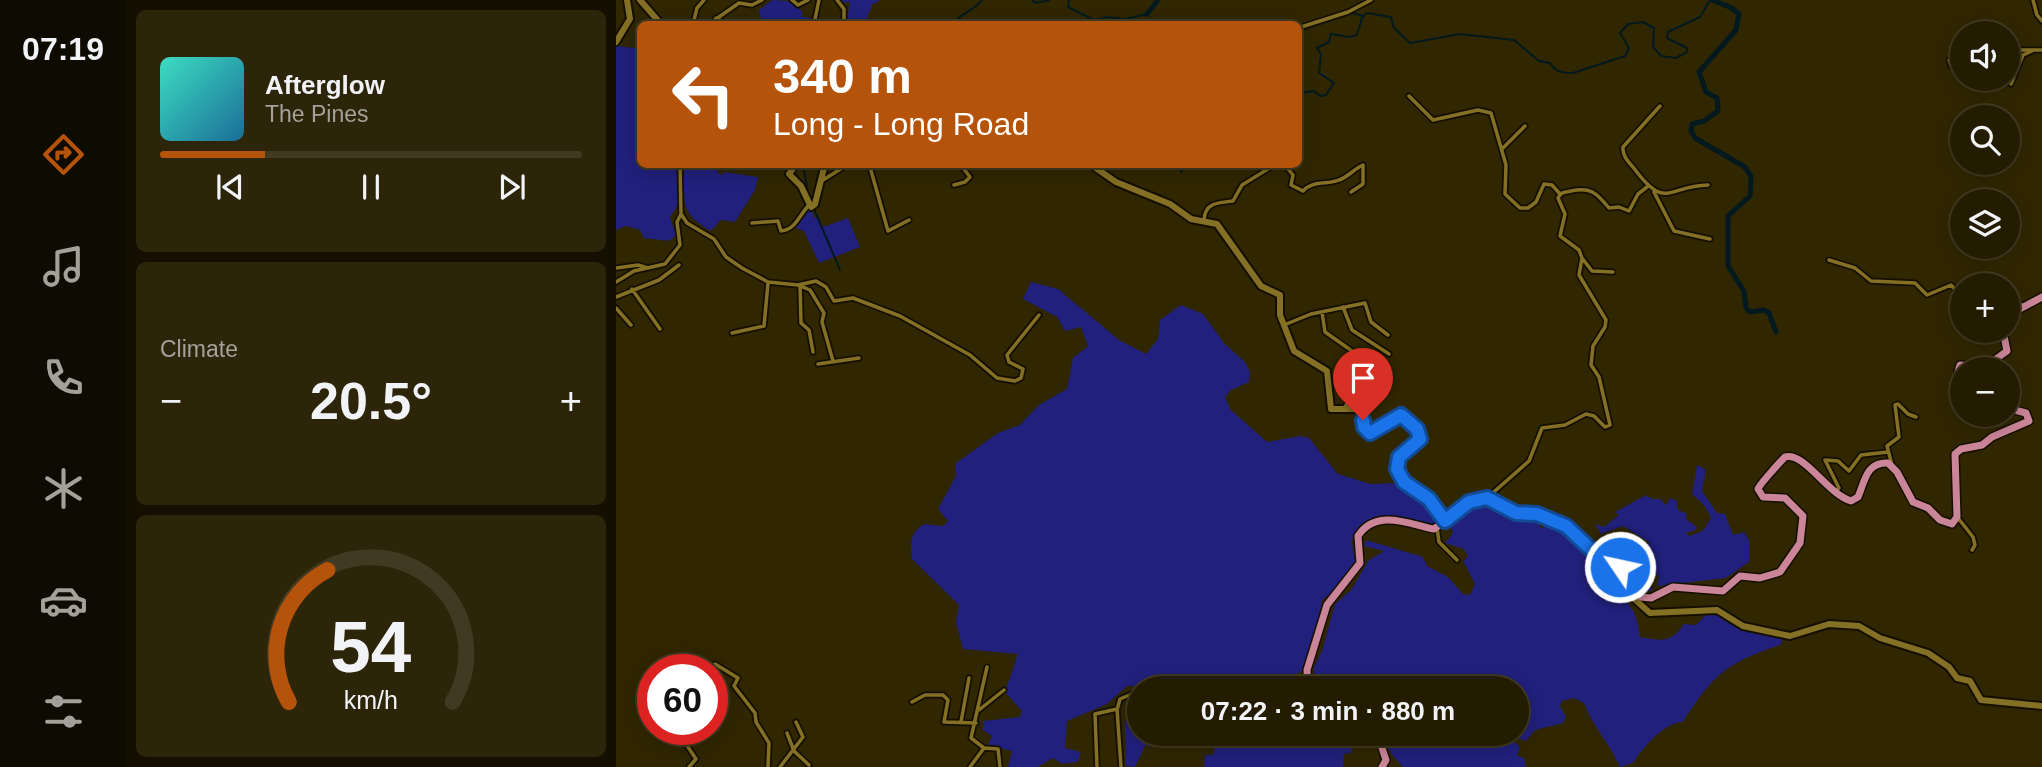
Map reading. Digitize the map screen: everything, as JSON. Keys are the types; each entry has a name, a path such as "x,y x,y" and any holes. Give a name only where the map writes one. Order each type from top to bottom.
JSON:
{"main road":[{"path":"616,42 630,19 627,0"},
{"path":"640,0 658,21"},
{"path":"793,168 789,174 801,186 808,206 814,205 824,168"},
{"path":"1096,168 1116,182 1170,204 1191,219 1217,224 1225,232 1262,286 1280,295 1280,315 1296,353 1318,363 1329,374 1331,409 1359,409 1364,427 1370,433 1401,415 1417,429 1420,439 1399,457 1397,469 1404,482 1429,499 1445,521"},
{"path":"2020,310 2041,299"},
{"path":"1999,357 2007,351 2005,343"},
{"path":"2020,411 2026,413 2029,421 2020,425"},
{"path":"1606,562 1624,571 1637,594 1646,598 1673,587 1723,591 1740,576 1760,578 1777,574 1800,542 1803,516 1785,498 1761,496 1759,485 1773,474 1782,460 1793,455 1807,463 1838,496 1853,500 1871,468 1885,462 1893,467 1913,502 1928,508 1944,522 1952,524 1956,517 1955,454 1961,449 1982,445 2015,427"},
{"path":"1307,676 1327,605 1360,563 1357,541 1361,531 1386,519 1437,528 1469,502 1487,498 1516,513 1537,514 1566,526 1623,576 1634,600 1650,613 1717,610 1743,626 1790,636 1829,624 1859,626 1880,638 1930,654 1949,667 1957,678 1971,683 1981,700 2042,706"},
{"path":"1380,746 1385,766"}],"street":[{"path":"694,21 704,0"},
{"path":"712,21 739,3 752,5 762,0"},
{"path":"792,0 798,5 815,1 814,21"},
{"path":"837,0 844,9 844,21"},
{"path":"1302,27 1348,12 1371,0"},
{"path":"2033,0 2037,15 2042,21"},
{"path":"716,18 721,21"},
{"path":"2020,50 2042,50"},
{"path":"2020,62 2023,55 2032,51"},
{"path":"1409,96 1433,120 1478,110 1491,113 1507,173 1505,194 1522,209 1536,202 1542,185 1552,185 1560,194"},
{"path":"1660,106 1622,150 1647,187 1653,191 1663,194 1707,185"},
{"path":"1502,149 1525,126"},
{"path":"1287,168 1293,175 1292,185 1301,191 1323,181 1331,184 1363,165 1363,184 1351,192"},
{"path":"616,282 634,271 667,262 680,245 677,222 681,214 680,168"},
{"path":"821,181 842,168"},
{"path":"870,168 888,230 909,220"},
{"path":"954,185 968,181 970,177 963,168"},
{"path":"1204,220 1205,211 1212,204 1234,200 1242,185 1270,168"},
{"path":"1560,194 1584,188 1602,199 1609,208 1619,207 1629,211 1638,194 1647,187"},
{"path":"1653,191 1674,231 1710,239"},
{"path":"1560,194 1558,200 1565,214 1559,232 1563,238 1577,246 1592,271 1613,272"},
{"path":"752,223 778,221 781,231 786,231 796,223 808,206"},
{"path":"681,214 687,222 716,241 732,261 768,282 799,285 816,281 826,287 834,301 853,298 900,316 970,355 991,374 1012,381 1021,378 1023,368 1009,362 1007,355 1019,336 1039,316"},
{"path":"1487,498 1530,461 1542,428 1565,425 1586,414 1594,416 1605,428 1610,425 1599,377 1591,365 1593,346 1605,327 1606,320 1579,275 1582,258"},
{"path":"1829,260 1855,268 1871,281 1911,282 1927,295 1950,285"},
{"path":"616,268 638,265 650,268"},
{"path":"616,297 666,276 679,265"},
{"path":"732,333 764,326 768,282"},
{"path":"799,285 801,323 808,330 813,352"},
{"path":"799,285 810,290 824,313 822,322 834,361"},
{"path":"632,289 660,329"},
{"path":"1284,325 1322,312 1365,303 1370,321 1388,335"},
{"path":"2020,305 2028,307"},
{"path":"1343,307 1352,330 1389,354"},
{"path":"616,308 631,325"},
{"path":"1322,312 1325,332 1372,365 1345,407"},
{"path":"818,364 859,358"},
{"path":"1893,467 1888,444 1899,437 1895,405 1899,404 1908,414 1916,417"},
{"path":"1826,486 1840,490 1825,464 1826,459 1838,461 1849,471 1861,455 1888,452"},
{"path":"1956,517 1974,539 1976,545 1972,550"},
{"path":"1437,528 1439,542 1457,560"},
{"path":"1606,562 1617,551 1624,551 1622,546"},
{"path":"987,667 971,740 984,748 998,749 1001,767"},
{"path":"728,672 738,678 734,686 755,713 756,722 769,743 768,767"},
{"path":"961,722 969,678"},
{"path":"978,710 1004,690"},
{"path":"912,702 925,695 943,695 948,700 944,722 976,723"},
{"path":"1121,767 1118,710 1120,699 1127,696"},
{"path":"1097,767 1095,714 1118,710"},
{"path":"780,767 803,737 796,722"},
{"path":"787,733 794,751 809,765"},
{"path":"686,745 696,759 689,767"},
{"path":"970,767 984,748"}],"shaded area":[{"path":"772,0 789,1 802,11 802,17 811,18 811,21 762,21 759,10"},
{"path":"840,0 881,0 873,4 867,17 873,21 847,20 850,2 842,3"},
{"path":"616,47 637,49 637,168 677,168 679,203 670,217 676,235 669,241 644,238 640,230 626,226 616,230"},
{"path":"684,168 719,168 717,172 722,175 724,172 758,177 755,190 735,222 721,220 711,231 688,212 684,197"},
{"path":"807,209 812,210 814,218 818,217 823,227 848,218 860,247 819,263 804,231 793,227"},
{"path":"1031,282 1058,289 1119,340 1146,354 1158,339 1160,320 1181,305 1203,314 1224,343 1245,362 1250,372 1249,382 1231,390 1225,397 1230,409 1267,442 1300,436 1309,438 1338,474 1371,484 1398,483 1432,508 1437,522 1432,526 1412,521 1374,521 1356,532 1352,542 1356,565 1337,589 1322,600 1319,621 1301,672 1291,676 1127,676 1127,686 1107,704 1067,721 1065,748 1081,752 1078,762 1062,764 1053,758 1038,767 1008,767 1012,751 988,745 992,736 983,730 983,721 1020,717 1022,711 1005,692 1018,654 963,649 956,622 959,605 912,559 911,544 913,535 924,524 943,526 948,521 938,509 956,476 956,463 998,433 1020,425 1039,405 1067,389 1073,358 1088,346 1081,327 1065,331 1057,317 1023,299"},
{"path":"1697,465 1706,470 1702,491 1717,513 1725,514 1733,535 1744,532 1749,540 1749,562 1726,578 1657,586 1659,576 1652,572 1644,576 1653,590 1641,593 1624,565 1628,555 1650,543 1623,526 1601,534 1595,524 1604,527 1619,515 1615,512 1646,495 1652,499 1660,499 1666,505 1670,498 1677,501 1677,509 1687,514 1686,519 1697,527 1696,530 1686,533 1689,536 1703,531 1711,518 1705,506 1692,494"},
{"path":"1480,506 1495,509 1515,522 1517,517 1534,518 1541,528 1548,525 1578,544 1591,559 1594,573 1602,584 1634,612 1640,637 1660,640 1670,638 1684,624 1696,625 1710,611 1722,611 1723,617 1782,630 1786,634 1780,645 1746,658 1722,673 1703,693 1683,722 1661,731 1633,763 1620,767 1584,703 1574,698 1562,701 1560,706 1566,717 1563,723 1535,730 1529,737 1529,676 1314,676 1314,667 1322,651 1335,604 1351,590 1369,560 1384,551 1364,546 1366,540 1423,557 1427,566 1448,577 1463,594 1470,595 1475,584 1463,561 1468,556 1464,549 1445,543 1453,533 1449,524 1465,510"},
{"path":"1125,721 1127,746 1145,746 1135,767 1126,766"},
{"path":"1215,746 1360,746 1352,747 1351,753 1344,754 1343,767 1204,767 1205,755 1213,755"},
{"path":"1519,746 1517,756 1524,758 1526,767 1403,767 1388,747"}],"waterway":[{"path":"956,21 982,0"},
{"path":"1032,0 1036,3 1049,0"},
{"path":"1069,0 1068,7 1094,20 1107,17 1125,19 1147,14"},
{"path":"1147,14 1158,0"},
{"path":"1302,92 1314,91 1320,96 1326,95 1334,83 1319,73 1321,54 1317,48 1329,42 1331,34 1349,37 1357,35 1362,18 1367,13 1391,17 1394,28 1410,43 1460,34 1514,40 1539,61 1550,63 1560,71 1573,73 1625,56 1629,48 1620,33 1628,24 1643,22 1654,28 1653,47 1661,56 1676,58 1687,52 1687,48 1667,38 1668,32 1700,17 1710,0"},
{"path":"1712,0 1732,8 1739,14 1736,30 1699,72 1706,92 1717,98 1718,111 1704,121 1692,124 1691,131 1695,138 1745,167 1751,176 1750,196 1728,216 1728,266 1744,291 1746,308 1750,312 1764,310 1769,313 1776,332"},
{"path":"1302,30 1353,13 1363,16"},
{"path":"804,168 808,193"},
{"path":"1181,172 1183,168"},
{"path":"814,209 840,270"}],"route":[{"path":"1363,420 1364,427 1370,433 1401,415 1417,429 1421,435 1420,439 1399,457 1397,469 1404,482 1429,499 1445,521 1469,502 1487,498 1518,514 1537,514 1566,526 1602,560 1620,567"}]}
